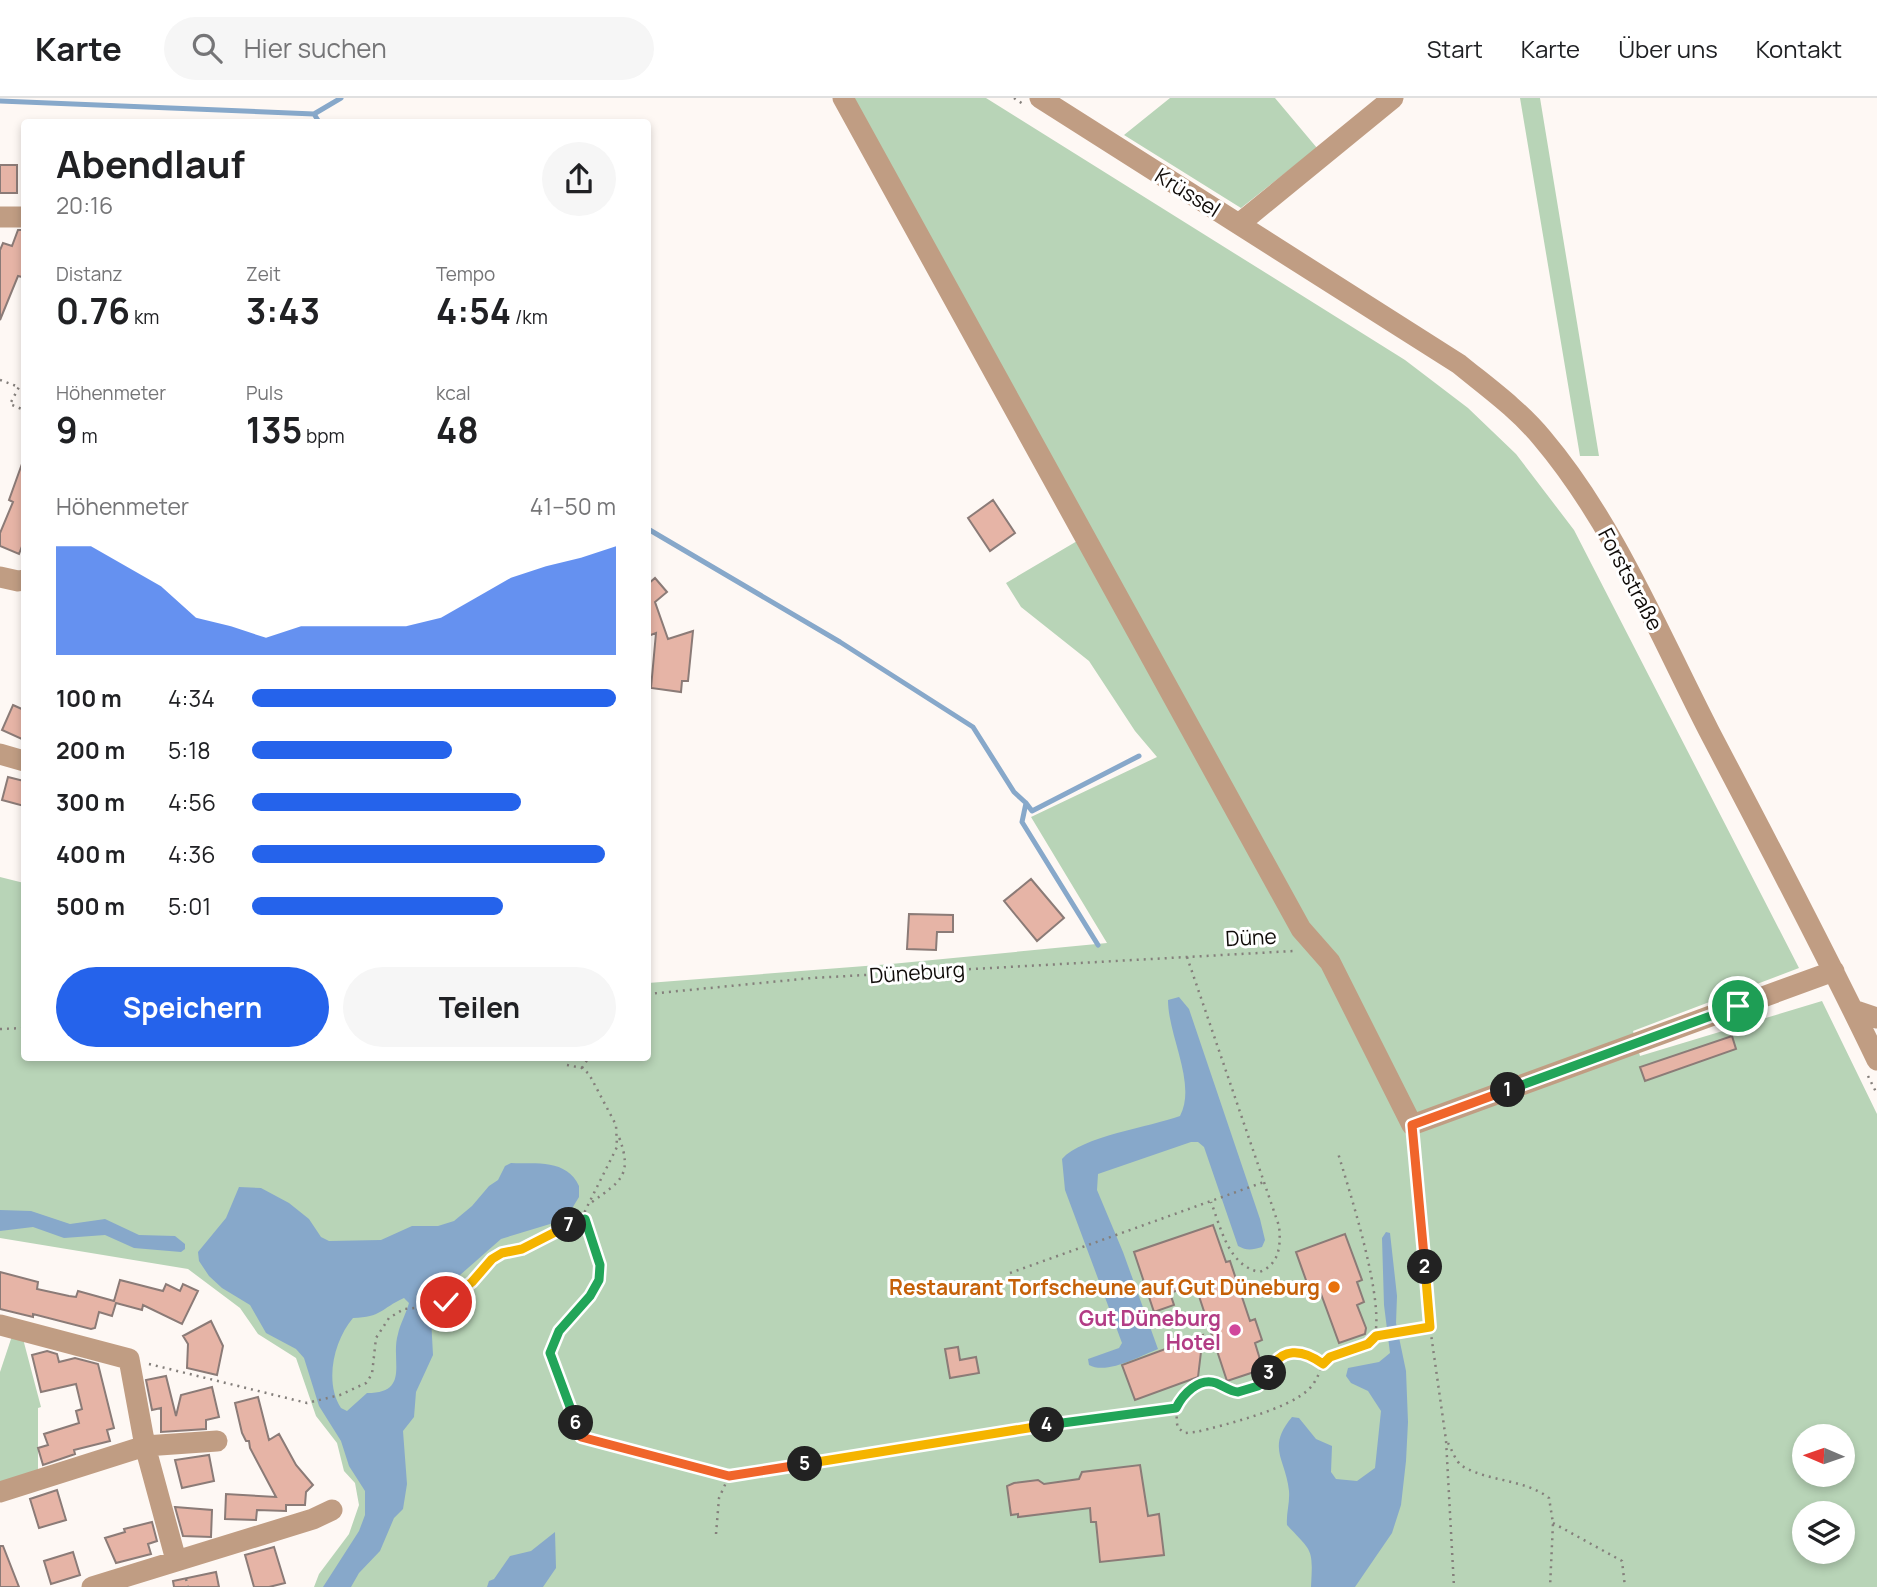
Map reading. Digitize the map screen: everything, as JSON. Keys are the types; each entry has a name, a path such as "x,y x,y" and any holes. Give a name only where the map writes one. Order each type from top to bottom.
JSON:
{"street":[{"path":"843,98 1301,929 1330,962 1412,1125 1834,971"},
{"name":"Krüssel","path":"1036,103 1239,224 1393,98"},
{"path":"0,217 21,217"},
{"name":"Forststraße","path":"1239,224 1459,364 1511,406 1541,436 1577,483 1628,570 1877,1060"},
{"path":"0,577 21,581"},
{"path":"0,754 21,760"},
{"path":"1853,1010 1877,1018"},
{"path":"0,1325 129,1359 145,1446 176,1560"},
{"path":"0,1492 145,1446 218,1441"},
{"path":"92,1587 313,1519 332,1510"}],"path":[{"path":"1014,98 1036,103"},
{"path":"0,380 19,387 10,404 21,409"},
{"name":"Düne","path":"1187,957 1305,950 1316,946"},
{"path":"1187,957 1279,1226 1278,1254 1265,1269 1250,1270 1235,1258 1211,1202"},
{"name":"Düneburg","path":"651,994 811,978 1187,957"},
{"path":"0,1029 21,1028"},
{"path":"582,1068 586,1061"},
{"path":"567,1065 582,1068 589,1074 618,1135 625,1161 625,1174 618,1184 590,1204"},
{"path":"1412,1125 1430,1327 1446,1440 1454,1587"},
{"path":"618,1135 617,1147 585,1211 585,1219 600,1265 599,1280 590,1296 559,1331 550,1353 581,1437 729,1476 1079,1420 1176,1408"},
{"path":"1338,1153 1360,1226 1370,1275 1376,1336"},
{"path":"1010,1273 1264,1182"},
{"path":"129,1359 307,1403 340,1395 366,1383 372,1374 376,1338 389,1318 404,1308 436,1306 472,1282 492,1259 502,1253 522,1249 585,1219"},
{"path":"1323,1364 1307,1354 1293,1352 1279,1358 1258,1386 1233,1392 1214,1382 1201,1383 1186,1392 1176,1408 1178,1428 1185,1433 1216,1427 1301,1395 1316,1381 1323,1364 1330,1357 1368,1344 1376,1336 1430,1327"},
{"path":"1446,1440 1460,1465 1497,1480 1541,1492 1549,1498 1553,1523 1550,1587"},
{"path":"716,1534 719,1498 729,1476"},
{"path":"1553,1523 1622,1561 1625,1587"}],"green space":[{"path":"854,98 986,98 1405,360 1468,408 1516,454 1574,530 1799,968 1633,1031 1640,1056 1822,1001 1877,1114 1877,1587 314,1587 319,1574 349,1534 359,1505 355,1483 344,1471 337,1443 316,1416 296,1358 258,1334 240,1308 188,1269 0,1238 0,877 21,882 21,1061 651,1061 651,983 891,964 1107,943 1031,817 1157,757 1135,731 1089,661 1021,607 1006,583 1089,534"},
{"path":"1170,98 1275,98 1317,148 1241,208 1124,135"},
{"path":"1520,98 1540,98 1599,456 1580,456"},
{"path":"13,1333 22,1335 41,1407 38,1408 38,1471 0,1486 0,1372"}],"water":[{"path":"1179,997 1189,1009 1265,1240 1262,1247 1255,1249 1238,1246 1204,1147 1198,1142 1191,1142 1098,1174 1097,1190 1158,1349 1114,1366 1096,1367 1089,1365 1088,1359 1119,1348 1122,1343 1065,1190 1062,1159 1072,1151 1100,1138 1180,1116 1184,1103 1184,1075 1168,1000"},
{"path":"511,1163 530,1163 559,1167 574,1177 579,1186 579,1197 568,1215 560,1221 501,1239 435,1297 431,1318 433,1355 416,1392 414,1417 403,1431 407,1484 403,1509 394,1518 380,1551 359,1573 351,1587 323,1587 359,1531 365,1515 365,1491 349,1466 341,1441 319,1406 304,1358 296,1349 266,1333 250,1305 222,1288 209,1276 199,1261 198,1252 226,1218 239,1187 261,1188 289,1203 309,1219 321,1237 329,1241 381,1240 412,1226 438,1226 454,1221 498,1180 505,1166","holes":["404,1298 409,1303 396,1344 394,1381 381,1392 367,1393 347,1411 341,1408 336,1398 332,1374 336,1349 346,1327 353,1318 376,1314"]},
{"path":"0,1210 31,1211 70,1224 105,1219 139,1235 175,1236 185,1244 185,1249 181,1252 134,1248 105,1235 64,1238 33,1227 0,1231"},
{"path":"1386,1232 1390,1233 1397,1296 1396,1323 1406,1371 1408,1422 1401,1505 1392,1533 1355,1587 1311,1587 1310,1552 1287,1525 1289,1491 1280,1454 1280,1437 1292,1417 1299,1418 1316,1439 1332,1446 1331,1472 1336,1479 1357,1481 1375,1468 1381,1411 1368,1391 1351,1383 1346,1376 1348,1368 1379,1362 1390,1353 1384,1305 1382,1238"},
{"path":"555,1532 556,1568 543,1587 487,1587 510,1556 531,1551"}],"building":[{"path":"0,165 17,165 17,193 0,193"},
{"path":"18,230 21,230 21,277 18,276 0,320 0,250 3,243 12,246"},
{"path":"21,467 19,554 0,546 0,533 13,502 9,500"},
{"path":"993,500 1015,533 990,551 968,518"},
{"path":"655,578 667,592 655,602 668,639 693,631 688,681 682,681 681,692 651,688 656,633 651,635 651,581"},
{"path":"13,705 21,709 21,739 2,730"},
{"path":"8,777 21,780 21,805 2,800"},
{"path":"1031,879 1064,918 1037,941 1004,901"},
{"path":"909,914 953,915 953,932 937,932 936,950 907,949"},
{"path":"1732,1036 1736,1049 1645,1081 1640,1067"},
{"path":"1213,1225 1226,1262 1230,1261 1250,1321 1255,1319 1262,1340 1255,1343 1263,1369 1227,1381 1195,1284 1170,1293 1174,1305 1154,1312 1134,1252"},
{"name":"Restaurant Torfscheune auf Gut Düneburg","path":"1345,1234 1362,1280 1357,1282 1364,1302 1357,1305 1366,1328 1365,1334 1339,1343 1321,1294 1312,1297 1296,1252"},
{"path":"0,1272 38,1282 37,1289 76,1297 78,1291 114,1301 120,1280 163,1291 166,1284 180,1291 183,1284 198,1291 182,1324 143,1305 142,1310 116,1303 112,1316 99,1312 95,1328 91,1329 33,1314 33,1317 0,1309"},
{"path":"211,1321 223,1346 217,1375 187,1368 188,1344 183,1336"},
{"path":"1203,1335 1198,1377 1135,1400 1122,1365"},
{"path":"958,1347 960,1360 976,1357 979,1373 950,1378 945,1349"},
{"path":"47,1351 57,1354 59,1362 75,1358 98,1364 114,1428 107,1430 110,1441 74,1450 75,1454 43,1465 38,1448 48,1445 44,1434 79,1423 76,1411 82,1409 76,1384 41,1392 32,1355"},
{"path":"166,1376 176,1416 181,1395 212,1387 219,1417 206,1420 206,1429 161,1432 161,1408 152,1410 146,1380"},
{"path":"258,1397 269,1440 279,1434 296,1465 313,1485 306,1492 305,1505 286,1505 286,1511 257,1510 256,1520 225,1519 226,1494 276,1497 250,1448 249,1441 246,1441 242,1433 235,1403"},
{"path":"209,1455 214,1481 182,1488 175,1460"},
{"path":"1140,1465 1148,1516 1159,1514 1164,1555 1100,1562 1096,1522 1091,1522 1090,1508 1018,1517 1018,1514 1011,1515 1007,1486 1014,1483 1038,1480 1044,1484 1079,1479 1082,1472"},
{"path":"57,1490 66,1520 39,1528 30,1499"},
{"path":"175,1507 212,1510 211,1537 183,1536"},
{"path":"152,1522 157,1541 148,1544 151,1554 116,1563 105,1538 125,1532 124,1529"},
{"path":"0,1546 3,1546 19,1587 0,1587"},
{"path":"274,1547 285,1583 254,1587 245,1555"},
{"path":"73,1552 80,1575 51,1584 44,1561"},
{"path":"216,1572 219,1587 174,1587 173,1581"}],"waterway":[{"path":"314,114 341,98"},
{"path":"0,101 314,114 317,119"},
{"path":"651,531 840,642 973,727 1014,792 1026,803 1022,822 1098,945"},
{"path":"1026,803 1032,811 1139,756"}],"place":[{"name":"Restaurant Torfscheune auf Gut Düneburg","path":"1334,1287"},
{"name":"Gut Düneburg Hotel","path":"1235,1330"}],"route":[{"path":"446,1302 502,1253 522,1249 585,1219 600,1265 599,1280 590,1296 559,1331 550,1353 581,1437 729,1476 1079,1420 1176,1408 1186,1392 1201,1383 1214,1382 1233,1392 1258,1386 1265,1380 1273,1364 1287,1353 1307,1354 1323,1364 1324,1360 1330,1357 1361,1348 1376,1336 1430,1327 1412,1125 1738,1006"}]}
